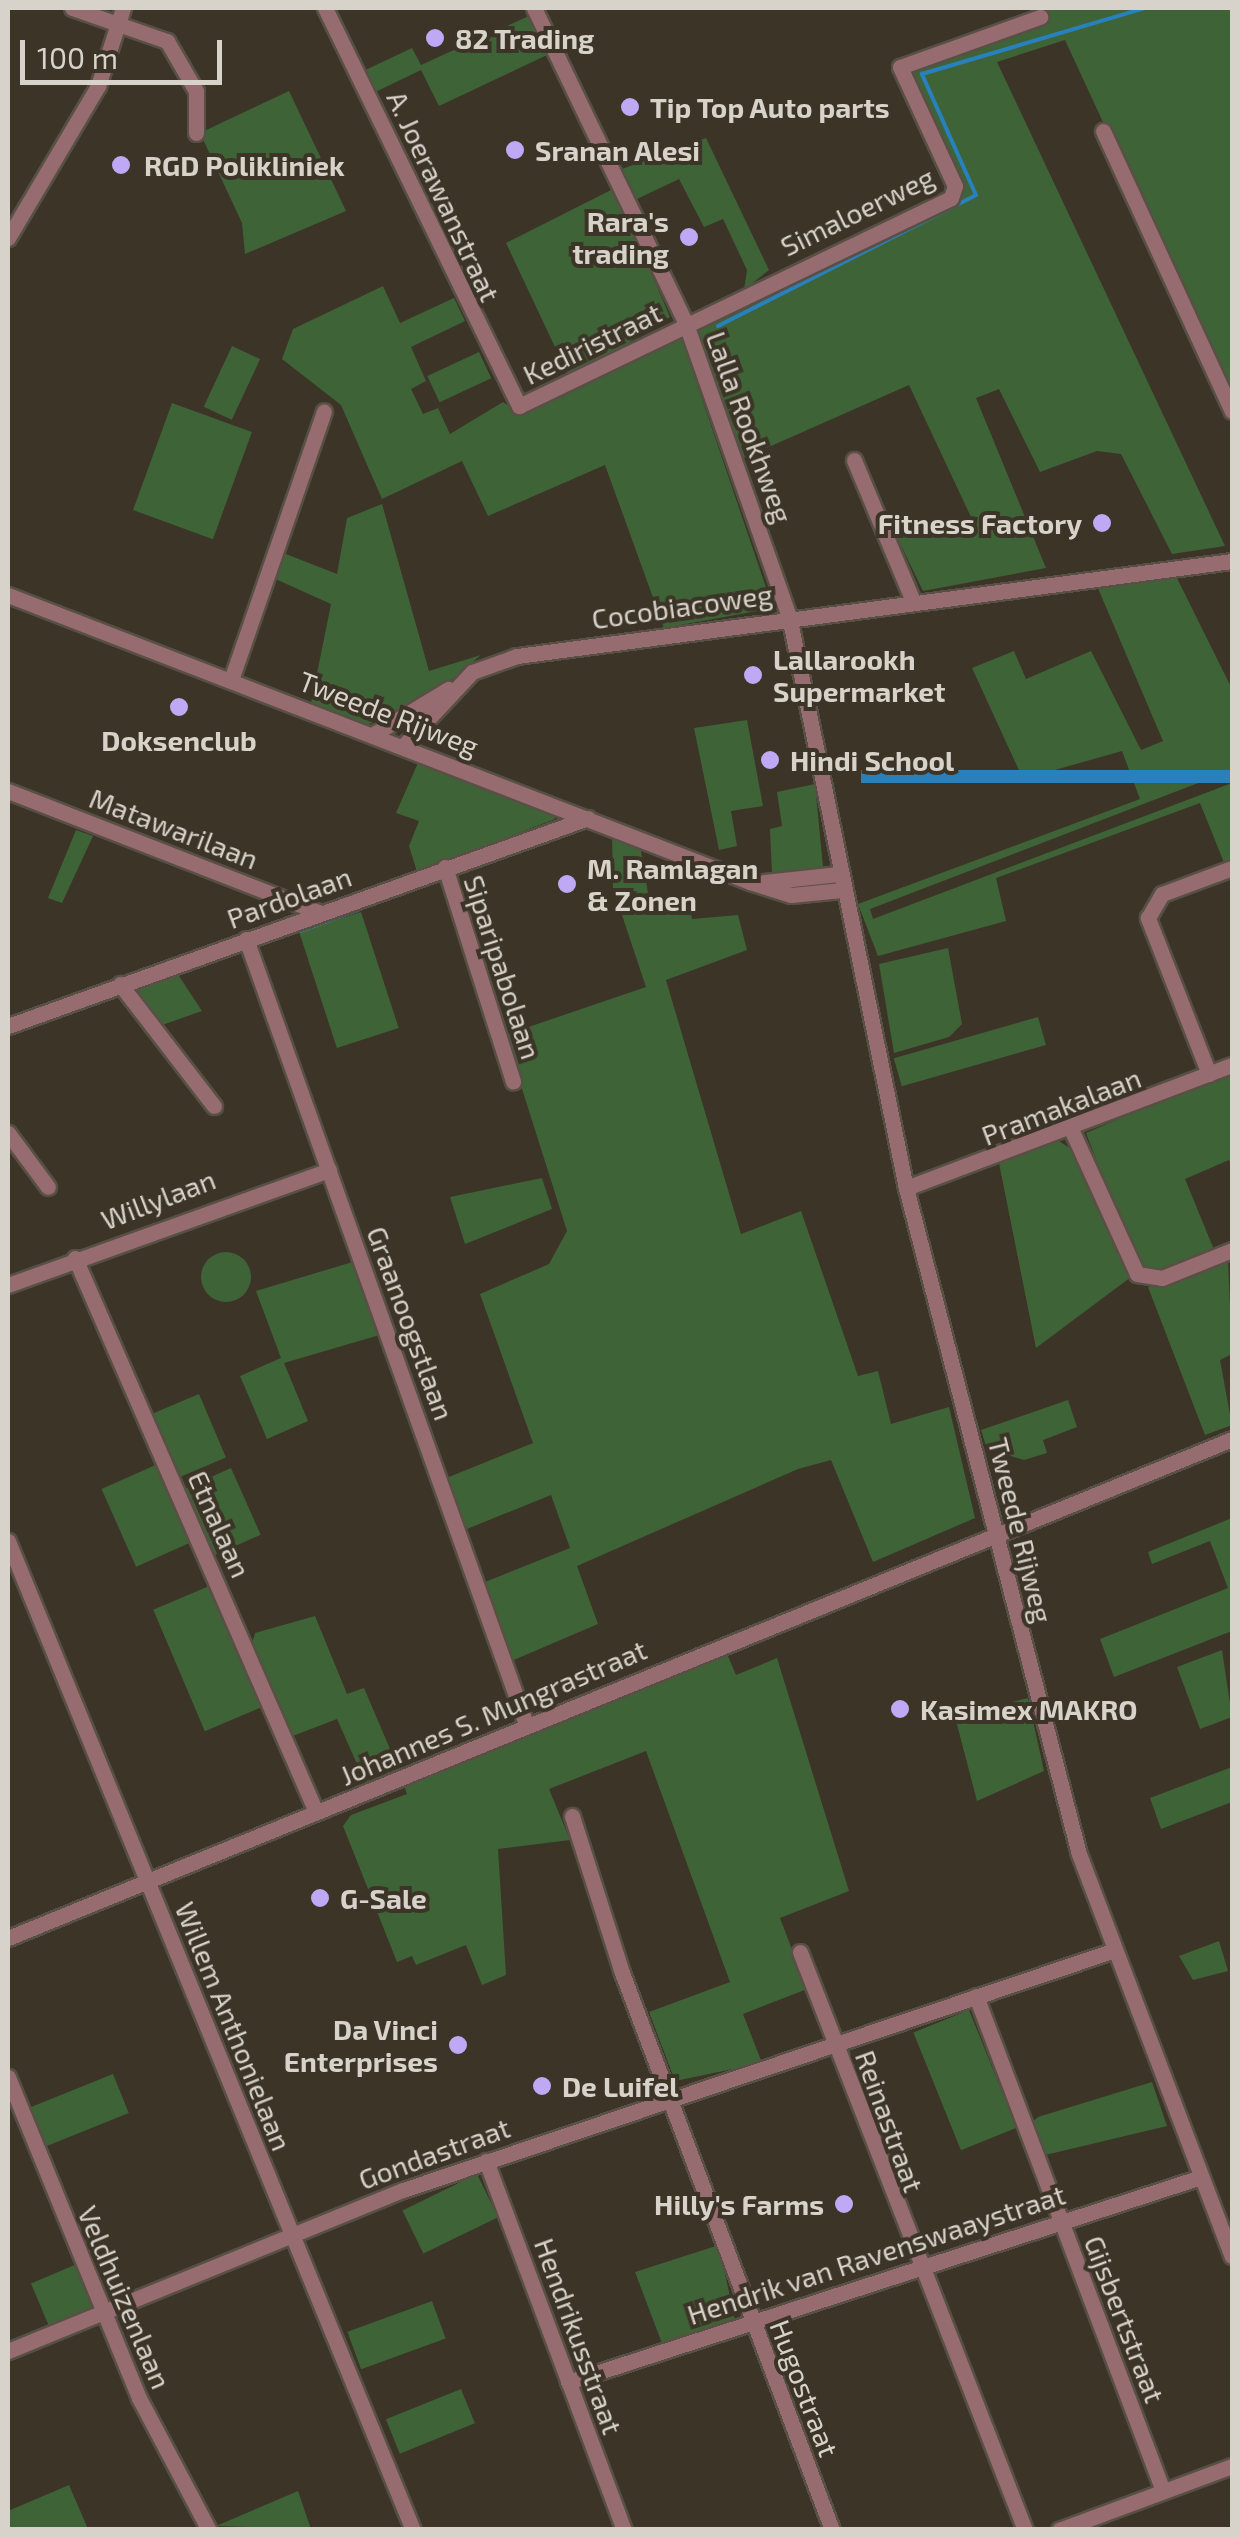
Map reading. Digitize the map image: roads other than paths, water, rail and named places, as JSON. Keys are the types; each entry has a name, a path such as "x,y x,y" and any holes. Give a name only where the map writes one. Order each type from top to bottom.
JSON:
{"street":[{"path":"72,8 120,14 154,30 177,52 196,91 196,133"},
{"name":"A. Joerawanstraat","path":"325,8 520,406"},
{"name":"Lalla Rookhweg","path":"534,8 686,324 789,616 841,882"},
{"path":"8,238 98,86 120,14"},
{"name":"Simaloerweg","path":"686,324 951,198 955,186 900,66 1040,17"},
{"path":"1103,131 1232,411"},
{"name":"Kediristraat","path":"520,406 686,324"},
{"path":"232,677 324,412"},
{"path":"854,460 913,601"},
{"name":"Cocobiacoweg","path":"374,734 465,679 517,656 789,616 1232,561"},
{"name":"Tweede Rijweg","path":"8,596 232,677 750,882 791,896 841,882 906,1188 1079,1854 1232,2256"},
{"name":"Cocobiacoweg","path":"404,745 465,679"},
{"name":"Matawarilaan","path":"8,792 321,913"},
{"name":"Pardolaan","path":"8,1026 588,818"},
{"name":"Siparipabolaan","path":"445,867 513,1082"},
{"path":"1209,1074 1148,918 1162,894 1232,868"},
{"name":"Graanoogstlaan","path":"246,940 526,1724"},
{"path":"120,984 214,1106"},
{"name":"Pramakalaan","path":"906,1188 1071,1130 1232,1064"},
{"path":"1071,1130 1137,1274 1162,1278 1232,1250"},
{"path":"8,1132 48,1188"},
{"name":"Willylaan","path":"8,1285 329,1170"},
{"name":"Etnalaan","path":"75,1258 316,1812"},
{"name":"Johannes S. Mungrastraat","path":"8,1938 996,1529 1232,1439"},
{"name":"Willem Anthonielaan","path":"8,1541 413,2530"},
{"path":"572,1816 668,2097"},
{"name":"Gondastraat","path":"8,2351 291,2233 486,2160 1115,1950"},
{"name":"Reinastraat","path":"800,1952 916,2265 1026,2530"},
{"name":"Gijsbertstraat","path":"976,1996 1163,2491"},
{"name":"Veldhuizenlaan","path":"8,2077 103,2311 210,2530"},
{"name":"Hugostraat","path":"668,2097 832,2530"},
{"name":"Hendrikusstraat","path":"486,2160 624,2530"},
{"name":"Hendrik van Ravenswaaystraat","path":"568,2382 916,2265 1201,2177"},
{"path":"1059,2530 1232,2466"}],"water":[{"path":"861,770 1232,770 1232,783 861,783"}],"waterway":[{"path":"718,326 976,195 922,74 1145,8"},
{"path":"300,931 358,910"}],"place":[{"name":"82 Trading","path":"435,38"},
{"name":"Tip Top Auto parts","path":"630,107"},
{"name":"Sranan Alesi","path":"515,150"},
{"name":"RGD Polikliniek","path":"121,165"},
{"name":"Rara's trading","path":"689,237"},
{"name":"Fitness Factory","path":"1102,523"},
{"name":"Lallarookh Supermarket","path":"753,675"},
{"name":"Doksenclub","path":"179,707"},
{"name":"Hindi School","path":"770,760"},
{"name":"M. Ramlagan & Zonen","path":"567,884"},
{"name":"Kasimex MAKRO","path":"900,1709"},
{"name":"G-Sale","path":"320,1898"},
{"name":"Da Vinci Enterprises","path":"458,2045"},
{"name":"De Luifel","path":"542,2086"},
{"name":"Hilly's Farms","path":"844,2204"}]}
